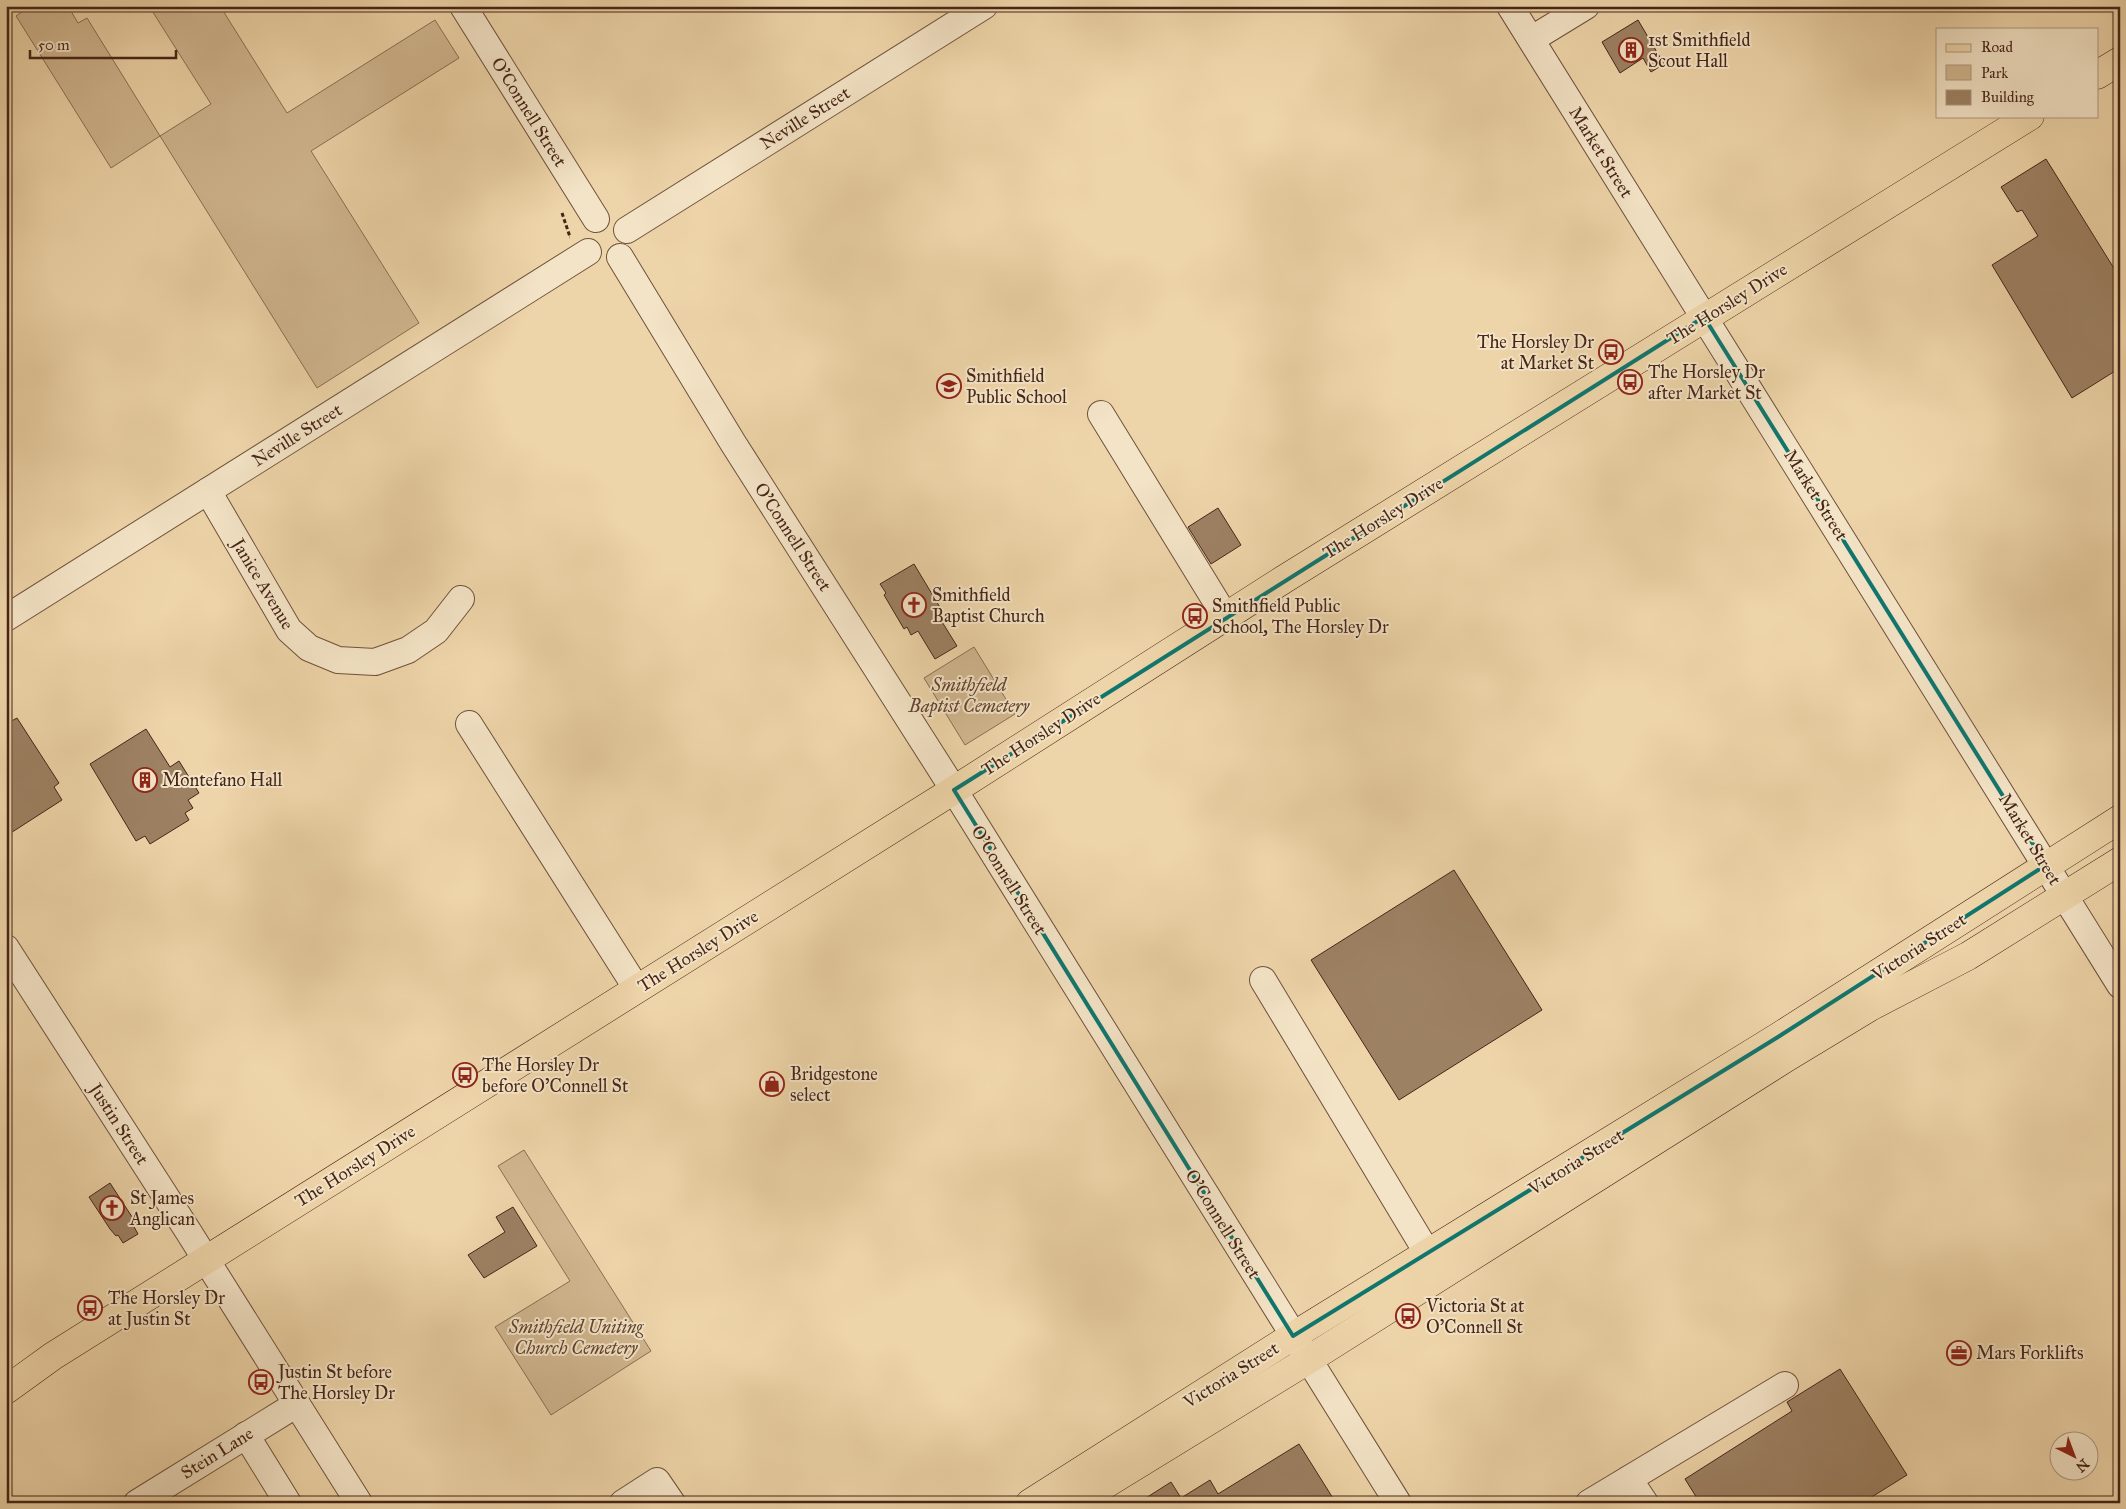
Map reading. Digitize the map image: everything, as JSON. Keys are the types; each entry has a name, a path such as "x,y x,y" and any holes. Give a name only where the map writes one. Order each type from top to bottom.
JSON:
{"main road":[{"path":"2098,74 2120,61"},
{"name":"The Horsley Drive","path":"6,1390 53,1356 954,790 1225,616 2027,118"},
{"name":"Victoria Street","path":"1030,1503 1293,1336 1778,1037 2120,819"},
{"name":"Victoria Street","path":"1075,1503 1308,1360 1786,1058 1870,1007 1968,956 2120,862"},
{"name":"The Horsley Drive","path":"6,1379 53,1356"}],"street":[{"name":"O'Connell Street","path":"463,6 596,219"},
{"name":"Neville Street","path":"627,230 984,6"},
{"name":"Market Street","path":"1510,6 2120,985"},
{"path":"1532,39 1586,6"},
{"path":"603,216 612,217 620,221 627,230 629,242 620,257 605,262 596,259 588,252 584,244 584,235 589,224 596,219 603,216"},
{"name":"Neville Street","path":"6,618 588,252"},
{"name":"O'Connell Street","path":"620,257 733,443 954,790 1398,1503"},
{"path":"1101,414 1225,616"},
{"name":"Janice Avenue","path":"208,491 289,630 309,648 338,660 375,662 408,650 436,630 461,599"},
{"path":"469,724 637,989"},
{"name":"Justin Street","path":"6,948 207,1261 358,1503"},
{"path":"1263,980 1428,1254"},
{"path":"1589,1503 1785,1385"},
{"name":"Stein Lane","path":"137,1503 297,1404"},
{"path":"246,1436 288,1503"},
{"path":"1629,1478 1645,1503"},
{"path":"623,1503 657,1481 672,1503"}],"path":[{"path":"562,213 570,236 563,241"}],"highlighted area":[{"path":"1704,317 2046,865 1778,1037 1293,1336 954,790"}],"green space":[{"path":"31,6 68,6 78,23 87,18 160,136 111,168 16,16"},
{"path":"149,6 220,6 287,113 435,20 459,58 311,151 419,323 317,388 160,136 211,104"},
{"name":"Smithfield Baptist Cemetery","path":"974,647 1015,714 965,745 924,678"},
{"name":"Smithfield Uniting Church Cemetery","path":"524,1150 651,1351 551,1415 495,1327 570,1281 498,1166"}],"building":[{"name":"1st Smithfield Scout Hall","path":"1638,20 1664,64 1651,72 1643,58 1620,73 1602,42"},
{"path":"2046,159 2120,278 2120,368 2072,398 1992,265 2038,236 2022,210 2017,212 2001,187"},
{"path":"1218,508 1241,545 1211,564 1188,527"},
{"name":"Smithfield Baptist Church","path":"914,564 944,614 939,617 957,646 935,659 918,631 911,635 907,627 904,629 884,595 886,593 880,584"},
{"path":"17,718 59,783 54,787 62,800 6,836 6,724"},
{"name":"Montefano Hall","path":"146,729 170,767 179,761 199,793 188,800 193,808 185,813 189,820 150,844 145,836 136,841 90,764"},
{"path":"1454,870 1542,1010 1399,1100 1311,960"},
{"name":"St James Anglican","path":"110,1183 136,1223 133,1225 138,1234 123,1243 118,1235 116,1236 110,1229 89,1197"},
{"path":"513,1207 537,1246 484,1278 468,1255 505,1232 496,1217"},
{"path":"1840,1369 1907,1475 1862,1503 1700,1503 1685,1479 1792,1411 1787,1402"},
{"path":"1299,1444 1336,1503 1138,1503 1171,1482 1181,1498 1210,1480 1218,1494"}],"place":[{"name":"1st Smithfield Scout Hall","path":"1631,50"},
{"name":"The Horsley Dr at Market St","path":"1611,352"},
{"name":"The Horsley Dr after Market St","path":"1630,382"},
{"name":"Smithfield Public School","path":"949,386"},
{"name":"Smithfield Baptist Church","path":"914,605"},
{"name":"Smithfield Public School, The Horsley Dr","path":"1195,616"},
{"name":"Montefano Hall","path":"145,780"},
{"name":"The Horsley Dr before O'Connell St","path":"465,1075"},
{"name":"Bridgestone select","path":"772,1084"},
{"name":"St James Anglican","path":"112,1208"},
{"name":"The Horsley Dr at Justin St","path":"90,1308"},
{"name":"Victoria St at O'Connell St","path":"1408,1316"},
{"name":"Mars Forklifts","path":"1959,1353"},
{"name":"Justin St before The Horsley Dr","path":"261,1382"}]}
